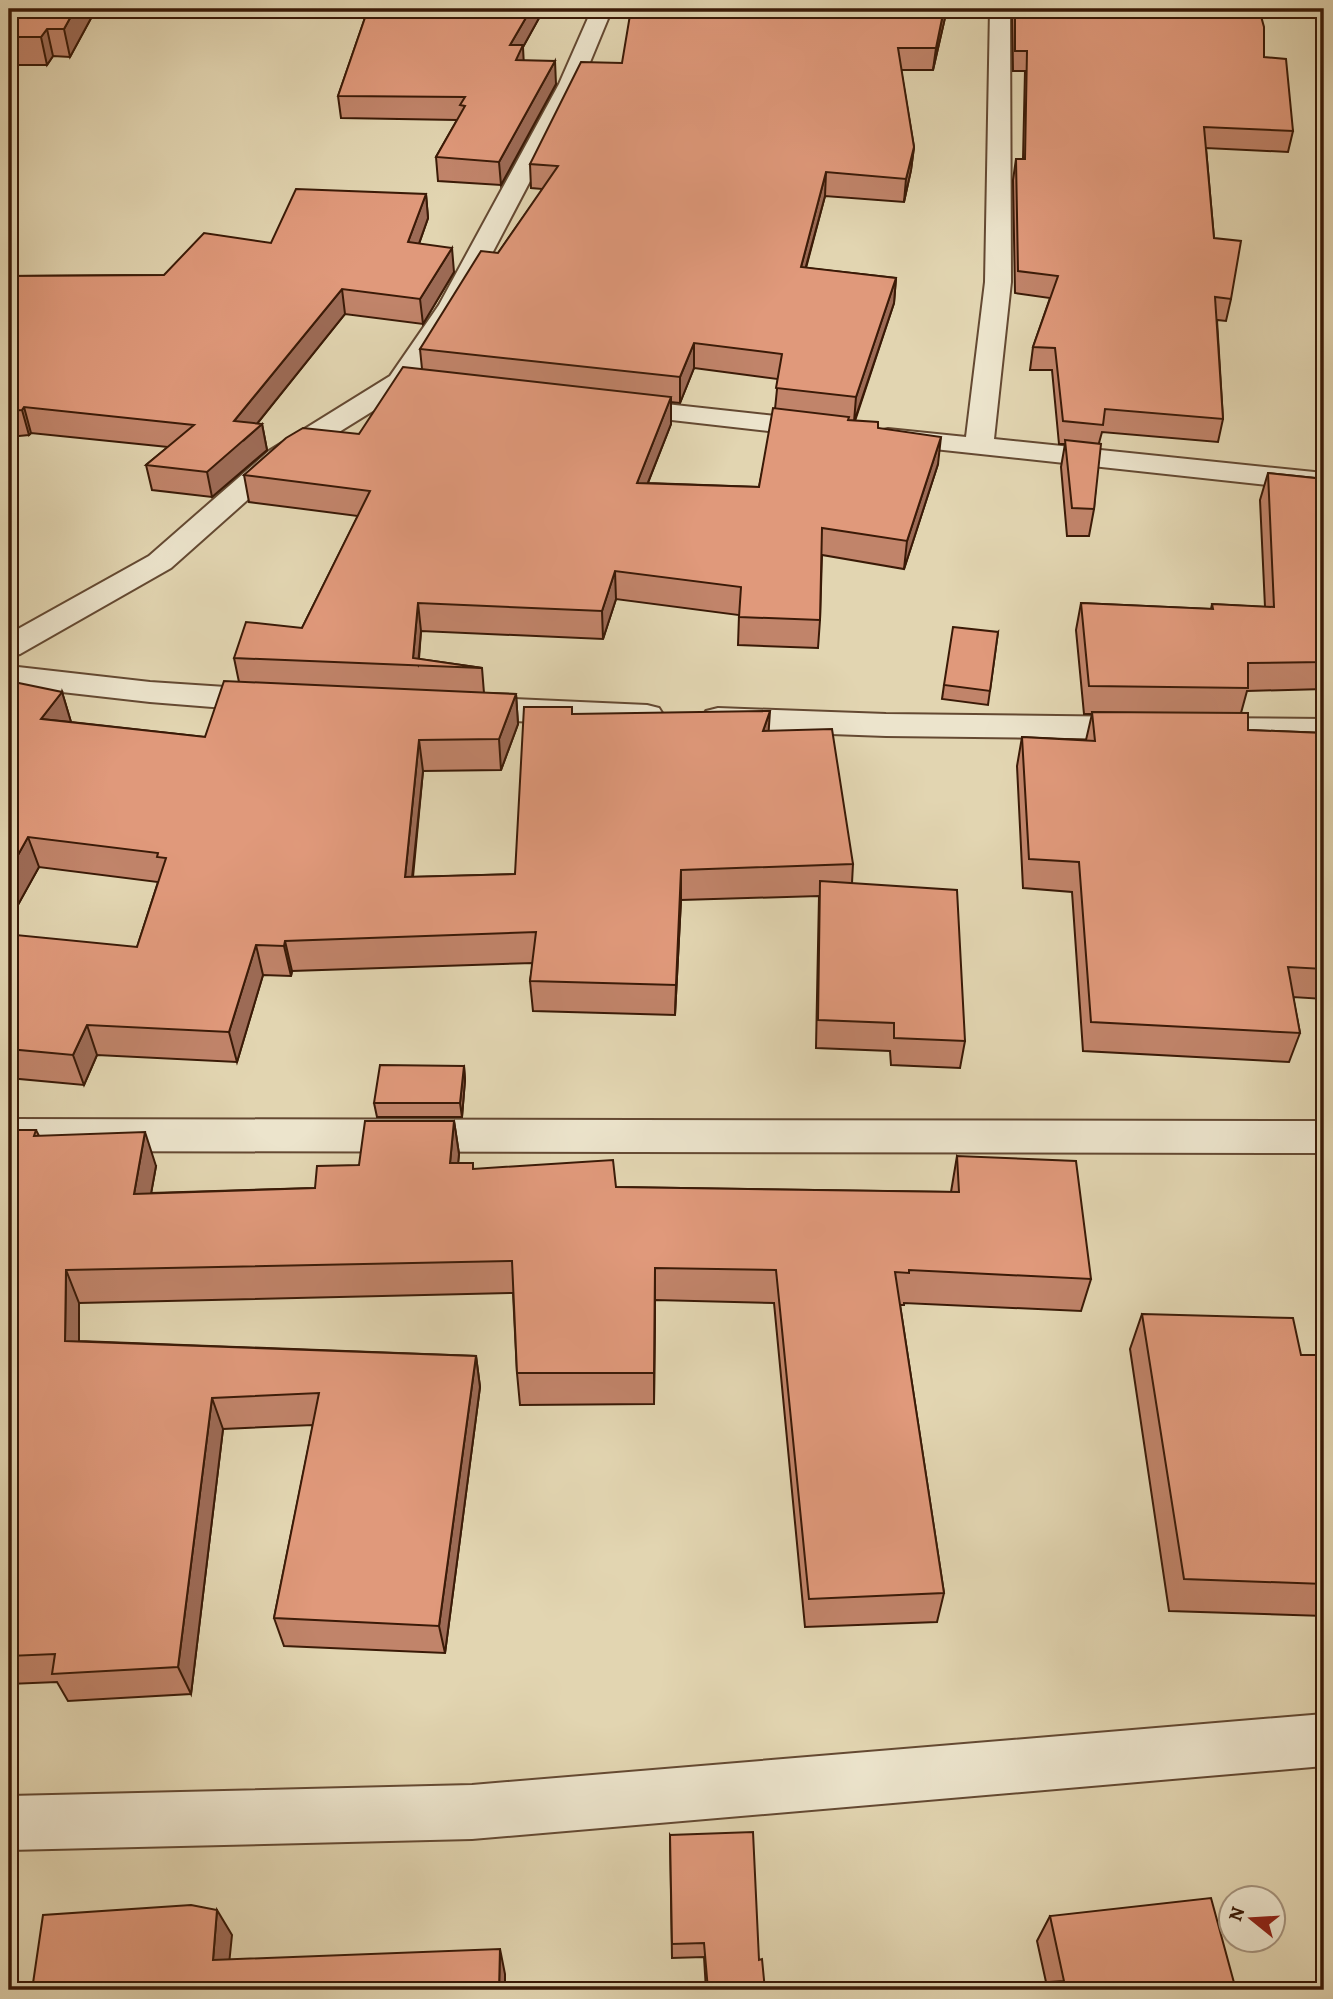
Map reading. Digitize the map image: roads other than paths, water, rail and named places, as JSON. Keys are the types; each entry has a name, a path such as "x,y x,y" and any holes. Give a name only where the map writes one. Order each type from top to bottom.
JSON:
{"street":[{"path":"9,647 160,562 279,457 413,383 570,84 602,9"},
{"path":"979,447 999,282 1000,9"},
{"path":"593,404 1324,482"},
{"path":"9,676 150,692 308,702"},
{"path":"432,707 886,725 1324,730"},
{"path":"9,1135 1324,1137"},
{"path":"9,1823 472,1812 1324,1740"}]}
